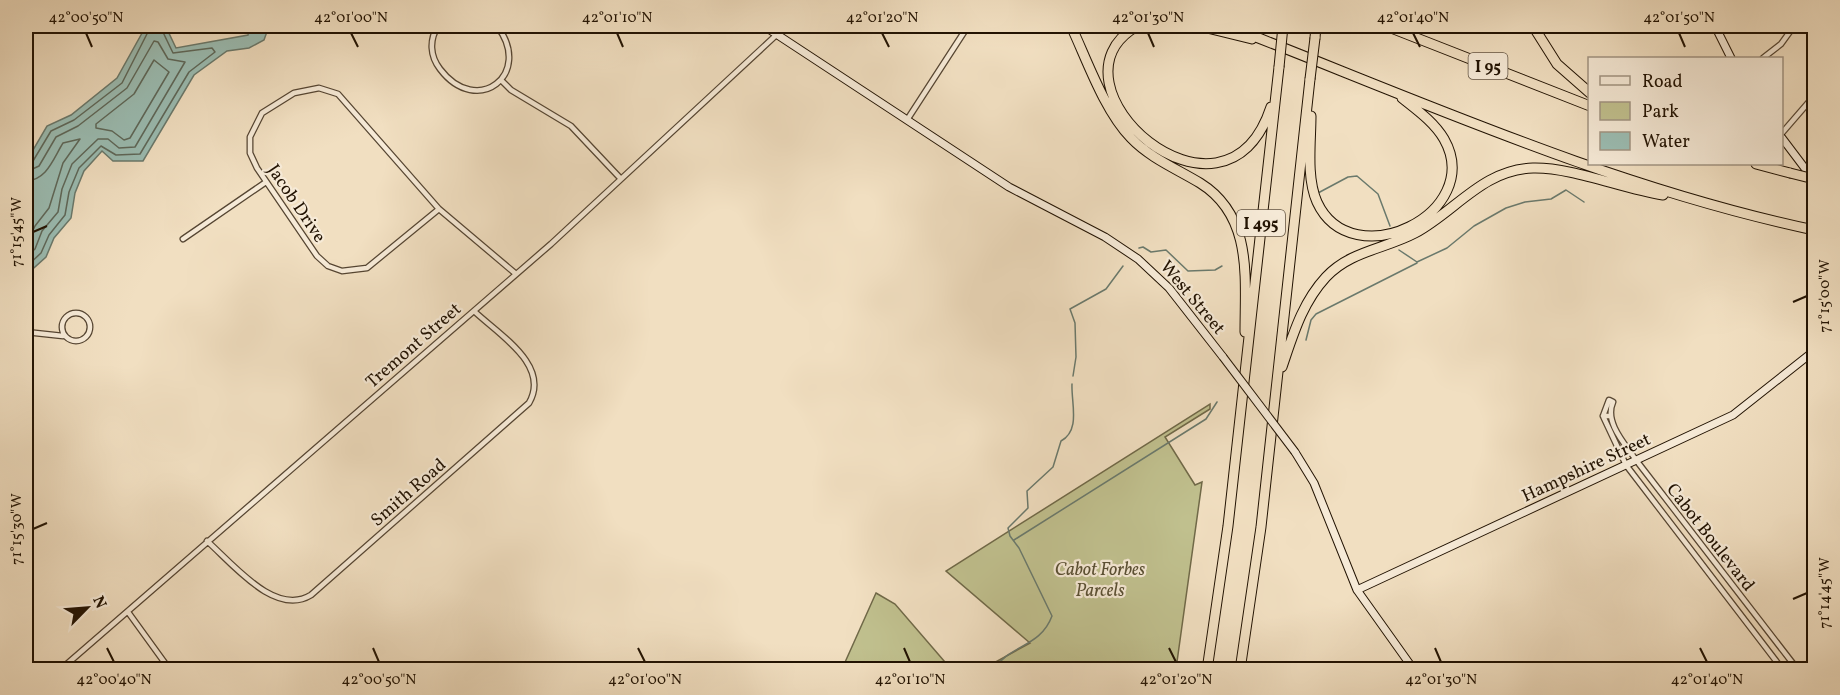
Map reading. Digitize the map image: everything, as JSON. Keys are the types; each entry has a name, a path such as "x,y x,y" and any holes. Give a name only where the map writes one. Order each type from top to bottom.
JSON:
{"highway":[{"path":"1071,26 1113,113 1125,131 1148,152 1213,193 1236,224 1245,259 1244,379"},
{"path":"1137,26 1122,38 1112,53 1109,73 1113,94 1122,115 1135,132 1156,148 1179,159 1217,162 1233,157 1247,148 1260,132 1268,115 1279,67"},
{"path":"1199,26 1234,36 1269,42"},
{"path":"1228,26 1588,165"},
{"name":"I 495","path":"1207,669 1223,564 1283,26"},
{"name":"I 495","path":"1240,669 1255,575 1316,26"},
{"name":"I 95","path":"1386,26 1588,105"},
{"path":"1420,26 1449,26"},
{"path":"1533,26 1557,64 1588,91"},
{"path":"1310,79 1312,181 1315,196 1324,213 1336,225 1364,236 1393,233 1424,219 1442,200 1451,178 1451,158 1442,135 1422,114 1393,91"},
{"path":"1588,165 1698,201 1815,230"},
{"path":"1760,165 1815,180"},
{"path":"1276,387 1302,313 1328,275 1354,256 1418,231 1476,187 1496,176 1522,169 1548,169 1641,192 1698,201"}],"street":[{"path":"438,26 433,37 432,55 437,66 452,83 474,91 486,90 501,80 507,70 510,53 507,41 497,26"},
{"name":"West Street","path":"764,26 1008,187 1105,237 1138,259 1168,288 1295,452 1316,488 1357,590 1414,669"},
{"name":"Tremont Street","path":"60,669 516,274 786,26"},
{"path":"907,120 968,26"},
{"path":"1715,26 1730,57"},
{"path":"1764,57 1781,44 1794,26"},
{"path":"501,80 511,90 571,126 621,179"},
{"name":"Jacob Drive","path":"439,209 371,266 357,271 342,271 328,266 317,256 266,182 250,153 250,137 255,122 266,110 294,93 309,88 324,88 346,101 439,209 516,274"},
{"path":"1783,132 1815,96"},
{"path":"1783,139 1815,180"},
{"path":"183,239 266,182"},
{"name":"Smith Road","path":"207,541 273,598 295,602 311,595 525,408 532,398 535,381 530,364 474,311"},
{"path":"26,332 63,336 75,341 84,339 90,327 87,318 75,313 66,317 62,325 63,336"},
{"name":"Hampshire Street","path":"1357,590 1733,415 1815,351"},
{"name":"Cabot Boulevard","path":"1783,669 1626,465 1603,416 1609,400 1613,402 1610,416 1636,460 1798,669"},
{"path":"1603,416 1610,416"},
{"path":"128,612 170,669"}],"green space":[{"name":"Cabot Forbes Parcels","path":"1210,404 1210,409 1165,437 1195,485 1202,482 1176,669 983,669 1030,643 946,571"},
{"path":"876,593 895,604 951,669 842,669"}],"water":[{"path":"146,26 166,27 176,48 248,35 249,26 269,26 264,40 249,48 227,51 194,75 143,161 113,161 102,151 84,171 75,193 71,218 54,238 46,257 26,275 26,162 47,126 71,115 117,78"}],"waterway":[{"path":"1318,193 1348,177 1357,176 1378,194 1390,226"},
{"path":"1399,250 1417,262 1447,248 1474,226 1506,208 1525,202 1551,199 1566,190 1584,202"},
{"path":"1139,248 1143,247 1151,252 1166,250 1188,271 1215,270 1222,266"},
{"path":"1306,340 1311,320 1316,314 1417,263"},
{"path":"1073,376 1076,357 1075,323 1070,309 1106,289 1123,266"},
{"path":"993,670 1008,655 1040,634 1052,616 1008,528 1028,508 1027,491 1053,467 1061,441 1071,430 1074,416 1072,384"},
{"path":"1014,540 1206,419 1217,402"}]}
